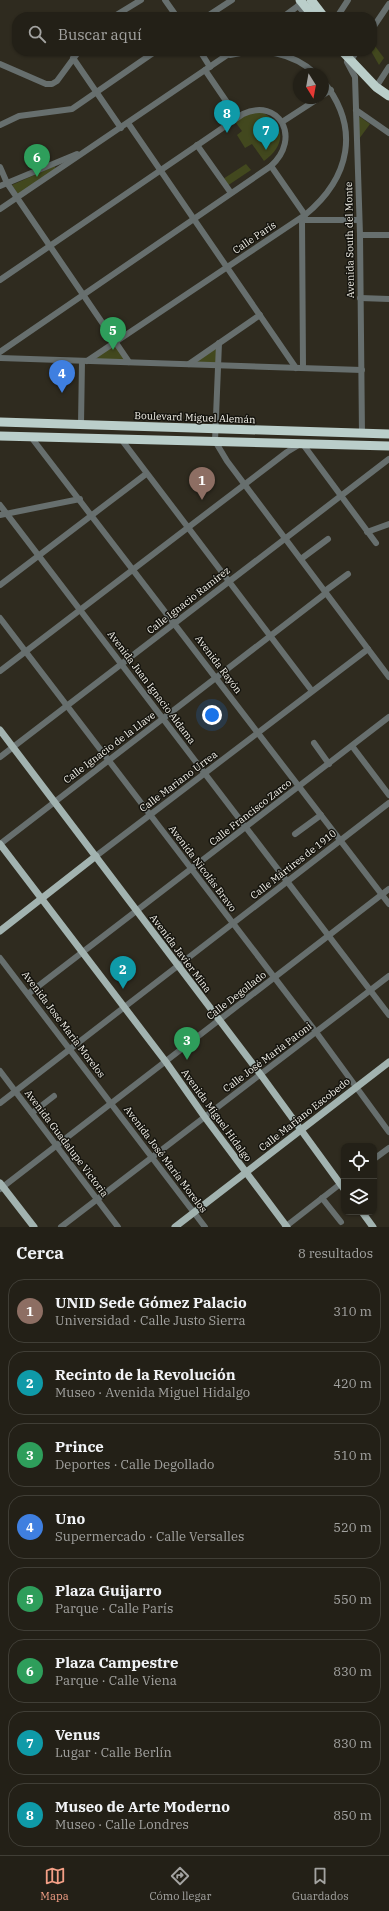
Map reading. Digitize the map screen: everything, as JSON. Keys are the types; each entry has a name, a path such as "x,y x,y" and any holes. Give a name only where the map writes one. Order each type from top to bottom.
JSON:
{"highway":[{"path":"311,0 320,12"},
{"path":"299,2 309,12"},
{"path":"352,57 376,87 389,96"},
{"name":"Boulevard Miguel Alemán","path":"0,422 389,434"},
{"path":"302,443 302,440 305,438 330,437 338,433"},
{"path":"0,436 389,446"},
{"path":"363,445 374,441 389,441"}],"main road":[{"name":"Avenida Javier Mina","path":"0,730 220,1020 300,1130 341,1181"},
{"name":"Avenida Miguel Hidalgo","path":"0,844 166,1062 286,1227"},
{"name":"Calle Mariano Urrea","path":"0,931 96,856"},
{"name":"Calle Mariano Escobedo","path":"175,1227 389,1062"},
{"path":"1,1186 34,1227"},
{"path":"364,1215 373,1227"}],"street":[{"path":"121,12 141,0"},
{"path":"165,0 173,12"},
{"path":"214,12 232,0"},
{"path":"340,12 348,0"},
{"path":"288,12 299,2 305,12"},
{"path":"377,22 389,4"},
{"path":"0,124 19,116 72,109 149,56"},
{"path":"202,56 207,69 237,117"},
{"path":"0,210 226,56"},
{"path":"286,56 299,61 308,68"},
{"name":"Avenida South del Monte","path":"352,57 355,77 360,235 362,434"},
{"path":"0,64 49,84 57,81 73,58 121,128"},
{"path":"376,87 389,67"},
{"name":"Calle París","path":"84,361 303,217 321,200 331,187 341,169 346,153 345,125 340,108 329,88"},
{"path":"282,122 310,104"},
{"path":"0,280 237,117 249,111 261,110 275,116 282,122 286,134 284,150 271,166 0,352"},
{"path":"356,110 389,132"},
{"path":"128,123 296,368"},
{"path":"345,125 356,124"},
{"path":"197,145 231,193"},
{"path":"0,186 86,150"},
{"path":"346,153 357,152"},
{"path":"271,166 303,217 304,368"},
{"path":"0,167 7,183 129,362"},
{"path":"303,217 359,220"},
{"path":"360,235 389,235"},
{"path":"360,298 389,299"},
{"path":"188,364 260,315"},
{"path":"219,343 215,441 245,484 389,677"},
{"path":"0,358 362,370"},
{"path":"81,424 84,361"},
{"name":"Avenida Rayón","path":"31,437 134,569 389,904"},
{"path":"122,439 146,474 272,636 312,692"},
{"path":"0,671 287,452 302,443 376,543"},
{"name":"Calle Ignacio Ramírez","path":"0,757 389,459"},
{"path":"0,585 146,474"},
{"path":"0,515 80,499"},
{"name":"Avenida Juan Ignacio Aldama","path":"0,505 389,1016"},
{"path":"367,532 389,524"},
{"path":"301,559 328,539"},
{"name":"Calle Ignacio de la Llave","path":"0,844 272,636 348,574"},
{"name":"Avenida Nicolás Bravo","path":"0,618 316,1032 389,1132"},
{"name":"Calle Mariano Urrea","path":"96,856 368,649"},
{"name":"Calle Francisco Zarco","path":"28,994 84,953 389,717"},
{"path":"314,743 329,764"},
{"path":"352,746 389,795"},
{"name":"Calle Mártires de 1910","path":"0,1103 389,803"},
{"path":"295,834 321,815"},
{"name":"Calle Degollado","path":"1,1186 58,1146 389,889"},
{"name":"Avenida Jose Maria Morelos","path":"0,958 112,1103"},
{"name":"Calle José María Patoni","path":"61,1227 150,1157 261,1075 389,976"},
{"name":"Avenida Guadalupe Victoria","path":"0,1071 118,1227"},
{"path":"32,1112 54,1096"},
{"name":"Avenida José María Morelos","path":"112,1103 150,1157 205,1227"},
{"path":"377,1157 389,1148"},
{"path":"286,1227 322,1198 341,1185"},
{"path":"322,1198 341,1222"}],"green space":[{"path":"377,49 384,58 379,65 374,56 377,56"},
{"path":"259,111 274,121 279,127 280,134 280,141 277,148 264,161 252,144 245,148 237,135 242,131 233,119"},
{"path":"360,117 370,124 359,139 357,118"},
{"path":"246,164 251,170 227,186 223,179"},
{"path":"55,166 56,170 18,194 12,185"},
{"path":"117,341 129,361 89,360"},
{"path":"218,343 216,364 185,363"}],"place":[{"name":"Museo de Arte Moderno","path":"227,133"},
{"name":"Venus","path":"266,150"},
{"name":"Plaza Campestre","path":"37,177"},
{"name":"Plaza Guijarro","path":"113,350"},
{"name":"Uno","path":"62,393"},
{"name":"UNID Sede Gómez Palacio","path":"202,500"},
{"name":"Recinto de la Revolución","path":"123,989"},
{"name":"Prince","path":"187,1060"}]}
